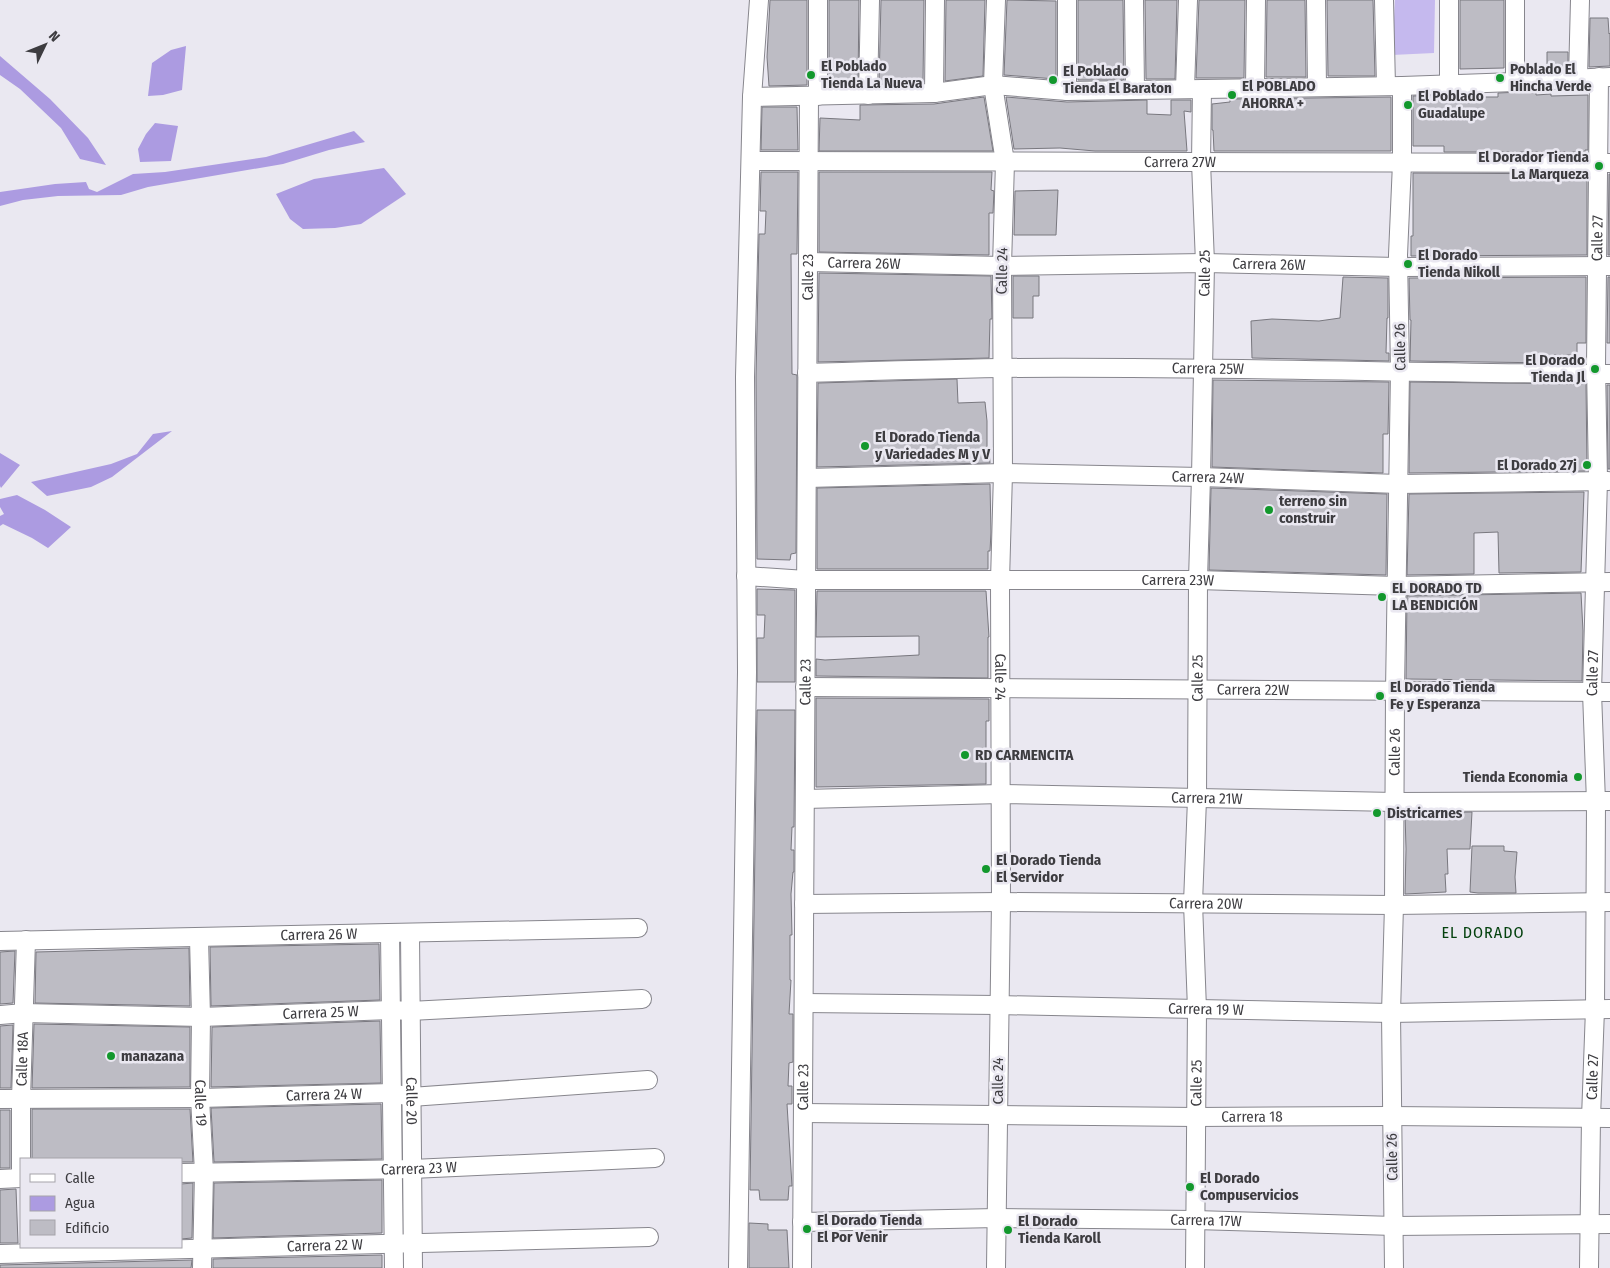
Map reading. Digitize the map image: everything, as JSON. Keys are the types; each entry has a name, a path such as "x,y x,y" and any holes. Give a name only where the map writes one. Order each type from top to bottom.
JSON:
{"street":[{"path":"738,1268 746,672 745,377 752,97 759,0"},
{"name":"Calle 23","path":"802,1268 809,161 818,0"},
{"path":"868,95 870,0"},
{"path":"934,94 935,0"},
{"name":"Calle 24","path":"996,0 992,85 1005,162 1001,368 1003,473 1000,581 1001,902 998,1005 996,1268"},
{"path":"1067,0 1067,91"},
{"path":"1134,0 1134,90"},
{"name":"Calle 25","path":"1188,0 1193,89 1201,162 1204,262 1198,580 1197,799 1193,903 1197,1010 1195,1268"},
{"path":"1255,88 1256,0"},
{"path":"1316,0 1317,87"},
{"name":"Calle 26","path":"1384,0 1402,162 1398,267 1400,371 1391,1013 1394,1268"},
{"path":"1449,0 1449,84"},
{"path":"1515,0 1515,82"},
{"path":"1578,78 1580,0"},
{"path":"752,97 934,94 992,85 1067,91 1394,86 1604,77"},
{"name":"Calle 27","path":"1589,1268 1591,1118 1603,1009 1603,802 1592,692 1603,581 1604,77"},
{"name":"Carrera 27W","path":"750,161 1604,163"},
{"name":"Carrera 26W","path":"808,262 1002,266 1204,262 1398,267 1603,266"},
{"name":"Carrera 25W","path":"807,373 1001,368 1603,374"},
{"name":"Carrera 24W","path":"807,478 1003,473 1201,477 1398,484 1604,481"},
{"name":"Carrera 23W","path":"746,576 806,580 1198,580 1396,586 1603,581"},
{"name":"Carrera 22W","path":"805,687 1610,692"},
{"name":"Carrera 21W","path":"805,799 1001,794 1395,802 1603,802"},
{"name":"Carrera 20W","path":"804,904 1001,902 1394,905 1603,902"},
{"name":"Carrera 26 W","path":"0,941 638,928"},
{"name":"Calle 20","path":"390,934 394,1268"},
{"name":"Calle 20","path":"410,934 413,1268"},
{"name":"Calle 19","path":"199,938 201,1017 200,1098 204,1172 202,1268"},
{"name":"Calle 18A","path":"21,1158 26,940"},
{"name":"Carrera 25 W","path":"0,1015 24,1013 201,1017 390,1010 410,1011 642,999"},
{"name":"Carrera 19 W","path":"804,1003 1391,1013 1603,1009"},
{"name":"Carrera 24 W","path":"0,1099 200,1098 392,1093 411,1097 648,1080"},
{"name":"Carrera 18","path":"803,1112 1196,1117 1610,1118"},
{"name":"Carrera 23 W","path":"182,1173 393,1170 655,1158"},
{"path":"0,1179 20,1178"},
{"name":"Carrera 17W","path":"802,1222 996,1218 1195,1220 1394,1226 1610,1224"},
{"name":"Carrera 22 W","path":"0,1254 23,1256 202,1248 649,1237"}],"shaded area":[{"path":"1395,0 1435,0 1434,53 1392,55"}],"water":[{"path":"186,46 182,90 163,95 148,96 152,63 171,50"},
{"path":"0,56 50,99 88,138 106,165 80,159 61,128 20,89 0,75"},
{"path":"155,123 178,126 171,161 140,162 138,149 146,134"},
{"path":"354,131 365,142 329,150 283,164 148,187 121,195 58,196 23,200 0,206 0,192 55,184 86,182 89,189 97,192 133,174 165,172 266,157"},
{"path":"384,168 406,194 361,224 335,228 303,229 290,219 276,194 314,179"},
{"path":"172,431 112,477 91,487 47,496 31,482 111,464 137,454 153,434"},
{"path":"0,453 20,465 1,488 0,486"},
{"path":"17,495 71,527 48,548 3,524 0,526 0,516 4,514 0,507 0,499"}],"building":[{"path":"770,0 807,0 807,85 769,86 767,57"},
{"path":"829,0 859,0 858,84 829,85"},
{"path":"881,0 924,0 923,83 879,84"},
{"path":"946,0 985,0 983,76 945,81"},
{"path":"1007,0 1056,1 1056,79 1004,75"},
{"path":"1078,0 1123,0 1124,80 1078,80"},
{"path":"1145,0 1177,0 1175,79 1146,79"},
{"path":"1199,0 1245,0 1244,78 1196,78"},
{"path":"1267,0 1305,0 1306,77 1266,77"},
{"path":"1327,0 1373,0 1375,76 1328,76"},
{"path":"1460,0 1504,0 1504,68 1460,69"},
{"path":"1590,18 1608,18 1610,66 1589,67"},
{"path":"1547,52 1568,52 1568,68 1547,68"},
{"path":"1536,92 1536,95 1551,94 1551,96 1588,95 1588,150 1585,150 1585,152 1444,152 1444,146 1413,146 1413,96 1474,94 1474,97 1498,97 1498,93"},
{"path":"984,97 993,151 819,151 820,118 860,120 860,105 934,104"},
{"path":"1006,97 1067,102 1147,100 1147,114 1171,115 1171,100 1191,100 1191,112 1184,111 1187,151 1095,151 1060,148 1014,149"},
{"path":"1391,97 1391,151 1214,151 1212,104 1230,102 1230,99"},
{"path":"762,107 797,107 798,150 761,150"},
{"path":"761,172 798,172 797,254 791,254 792,374 797,375 796,553 791,554 790,560 757,559 756,377 759,234 765,234 766,211 760,211"},
{"path":"819,172 992,172 991,190 994,191 993,213 989,213 989,255 819,252"},
{"path":"1413,173 1587,174 1587,255 1411,256 1411,236 1413,236"},
{"path":"1609,174 1610,255 1608,255"},
{"path":"1058,190 1056,235 1014,235 1015,191"},
{"path":"819,273 991,276 992,319 990,319 989,358 818,362"},
{"path":"1013,276 1039,276 1039,296 1033,296 1033,318 1013,318"},
{"path":"1343,277 1388,278 1386,353 1389,353 1389,361 1252,358 1251,321 1272,319 1319,321 1340,318"},
{"path":"1586,277 1586,343 1577,343 1577,355 1554,355 1554,363 1410,361 1409,278"},
{"path":"1608,277 1610,277 1610,343 1607,343"},
{"path":"957,379 958,403 985,402 987,448 989,448 990,463 817,467 818,383"},
{"path":"1213,380 1389,382 1388,434 1383,434 1383,473 1212,467"},
{"path":"1410,382 1586,384 1587,469 1585,471 1409,473"},
{"path":"1607,385 1610,385 1610,469 1608,469"},
{"path":"990,484 991,532 988,569 817,569 817,488"},
{"path":"1211,488 1387,494 1386,575 1209,570"},
{"path":"1584,492 1581,572 1499,573 1498,532 1474,533 1474,574 1407,575 1409,494"},
{"path":"757,589 795,590 795,682 757,682 757,638 764,638 765,615 757,615"},
{"path":"817,591 986,591 989,637 988,678 816,676 816,659 919,655 919,636 816,637"},
{"path":"1581,593 1583,631 1582,681 1406,679 1407,596"},
{"path":"816,698 989,699 989,721 986,721 986,784 816,787"},
{"path":"757,710 795,710 794,827 792,827 791,850 794,850 794,872 791,894 792,935 790,935 791,980 789,1014 793,1014 793,1062 789,1063 788,1086 792,1086 792,1104 787,1104 792,1186 789,1186 788,1200 760,1200 759,1190 750,1190"},
{"path":"1472,812 1470,849 1447,849 1448,874 1445,874 1446,892 1405,894 1405,813"},
{"path":"1472,846 1504,846 1504,851 1517,852 1516,893 1470,892"},
{"path":"379,944 380,1000 211,1006 210,947"},
{"name":"manazana","path":"189,948 190,1006 35,1003 36,952"},
{"path":"15,951 13,1003 0,1004 0,952"},
{"path":"380,1021 381,1083 211,1087 212,1027"},
{"name":"manazana","path":"34,1024 190,1027 190,1087 32,1088"},
{"path":"13,1025 11,1088 0,1088 0,1026"},
{"path":"381,1104 382,1159 214,1162 211,1108"},
{"name":"manazana","path":"32,1109 190,1109 193,1162 182,1162 182,1158 32,1158"},
{"path":"0,1110 10,1110 10,1168 0,1168"},
{"path":"382,1180 382,1233 213,1238 214,1183"},
{"path":"193,1183 192,1238 182,1239 182,1184"},
{"path":"16,1189 18,1243 0,1243 0,1190"},
{"path":"749,1223 768,1224 768,1230 787,1230 789,1268 749,1268"},
{"path":"382,1255 382,1268 213,1268 213,1259"},
{"path":"192,1260 191,1268 0,1268 0,1265"}],"place":[{"name":"El Poblado Tienda La Nueva","path":"811,75"},
{"name":"Poblado El Hincha Verde","path":"1500,78"},
{"name":"El Poblado Tienda El Baraton","path":"1053,80"},
{"name":"El POBLADO AHORRA +","path":"1232,95"},
{"name":"El Poblado Guadalupe","path":"1408,105"},
{"name":"El Dorador Tienda La Marqueza","path":"1599,166"},
{"name":"El Dorado Tienda Nikoll","path":"1408,264"},
{"name":"El Dorado Tienda Jl","path":"1595,369"},
{"name":"El Dorado Tienda y Variedades M y V","path":"865,446"},
{"name":"El Dorado 27j","path":"1587,465"},
{"name":"terreno sin construir","path":"1269,510"},
{"name":"EL DORADO TD LA BENDICIÓN","path":"1382,597"},
{"name":"El Dorado Tienda Fe y Esperanza","path":"1380,696"},
{"name":"RD CARMENCITA","path":"965,755"},
{"name":"Tienda Economia","path":"1578,777"},
{"name":"Districarnes","path":"1377,813"},
{"name":"El Dorado Tienda El Servidor","path":"986,869"},
{"name":"manazana","path":"111,1056"},
{"name":"El Dorado Compuservicios","path":"1190,1187"},
{"name":"El Dorado Tienda El Por Venir","path":"807,1229"},
{"name":"El Dorado Tienda Karoll","path":"1008,1230"}],"district":[{"name":"EL DORADO","path":"1483,932"}]}
